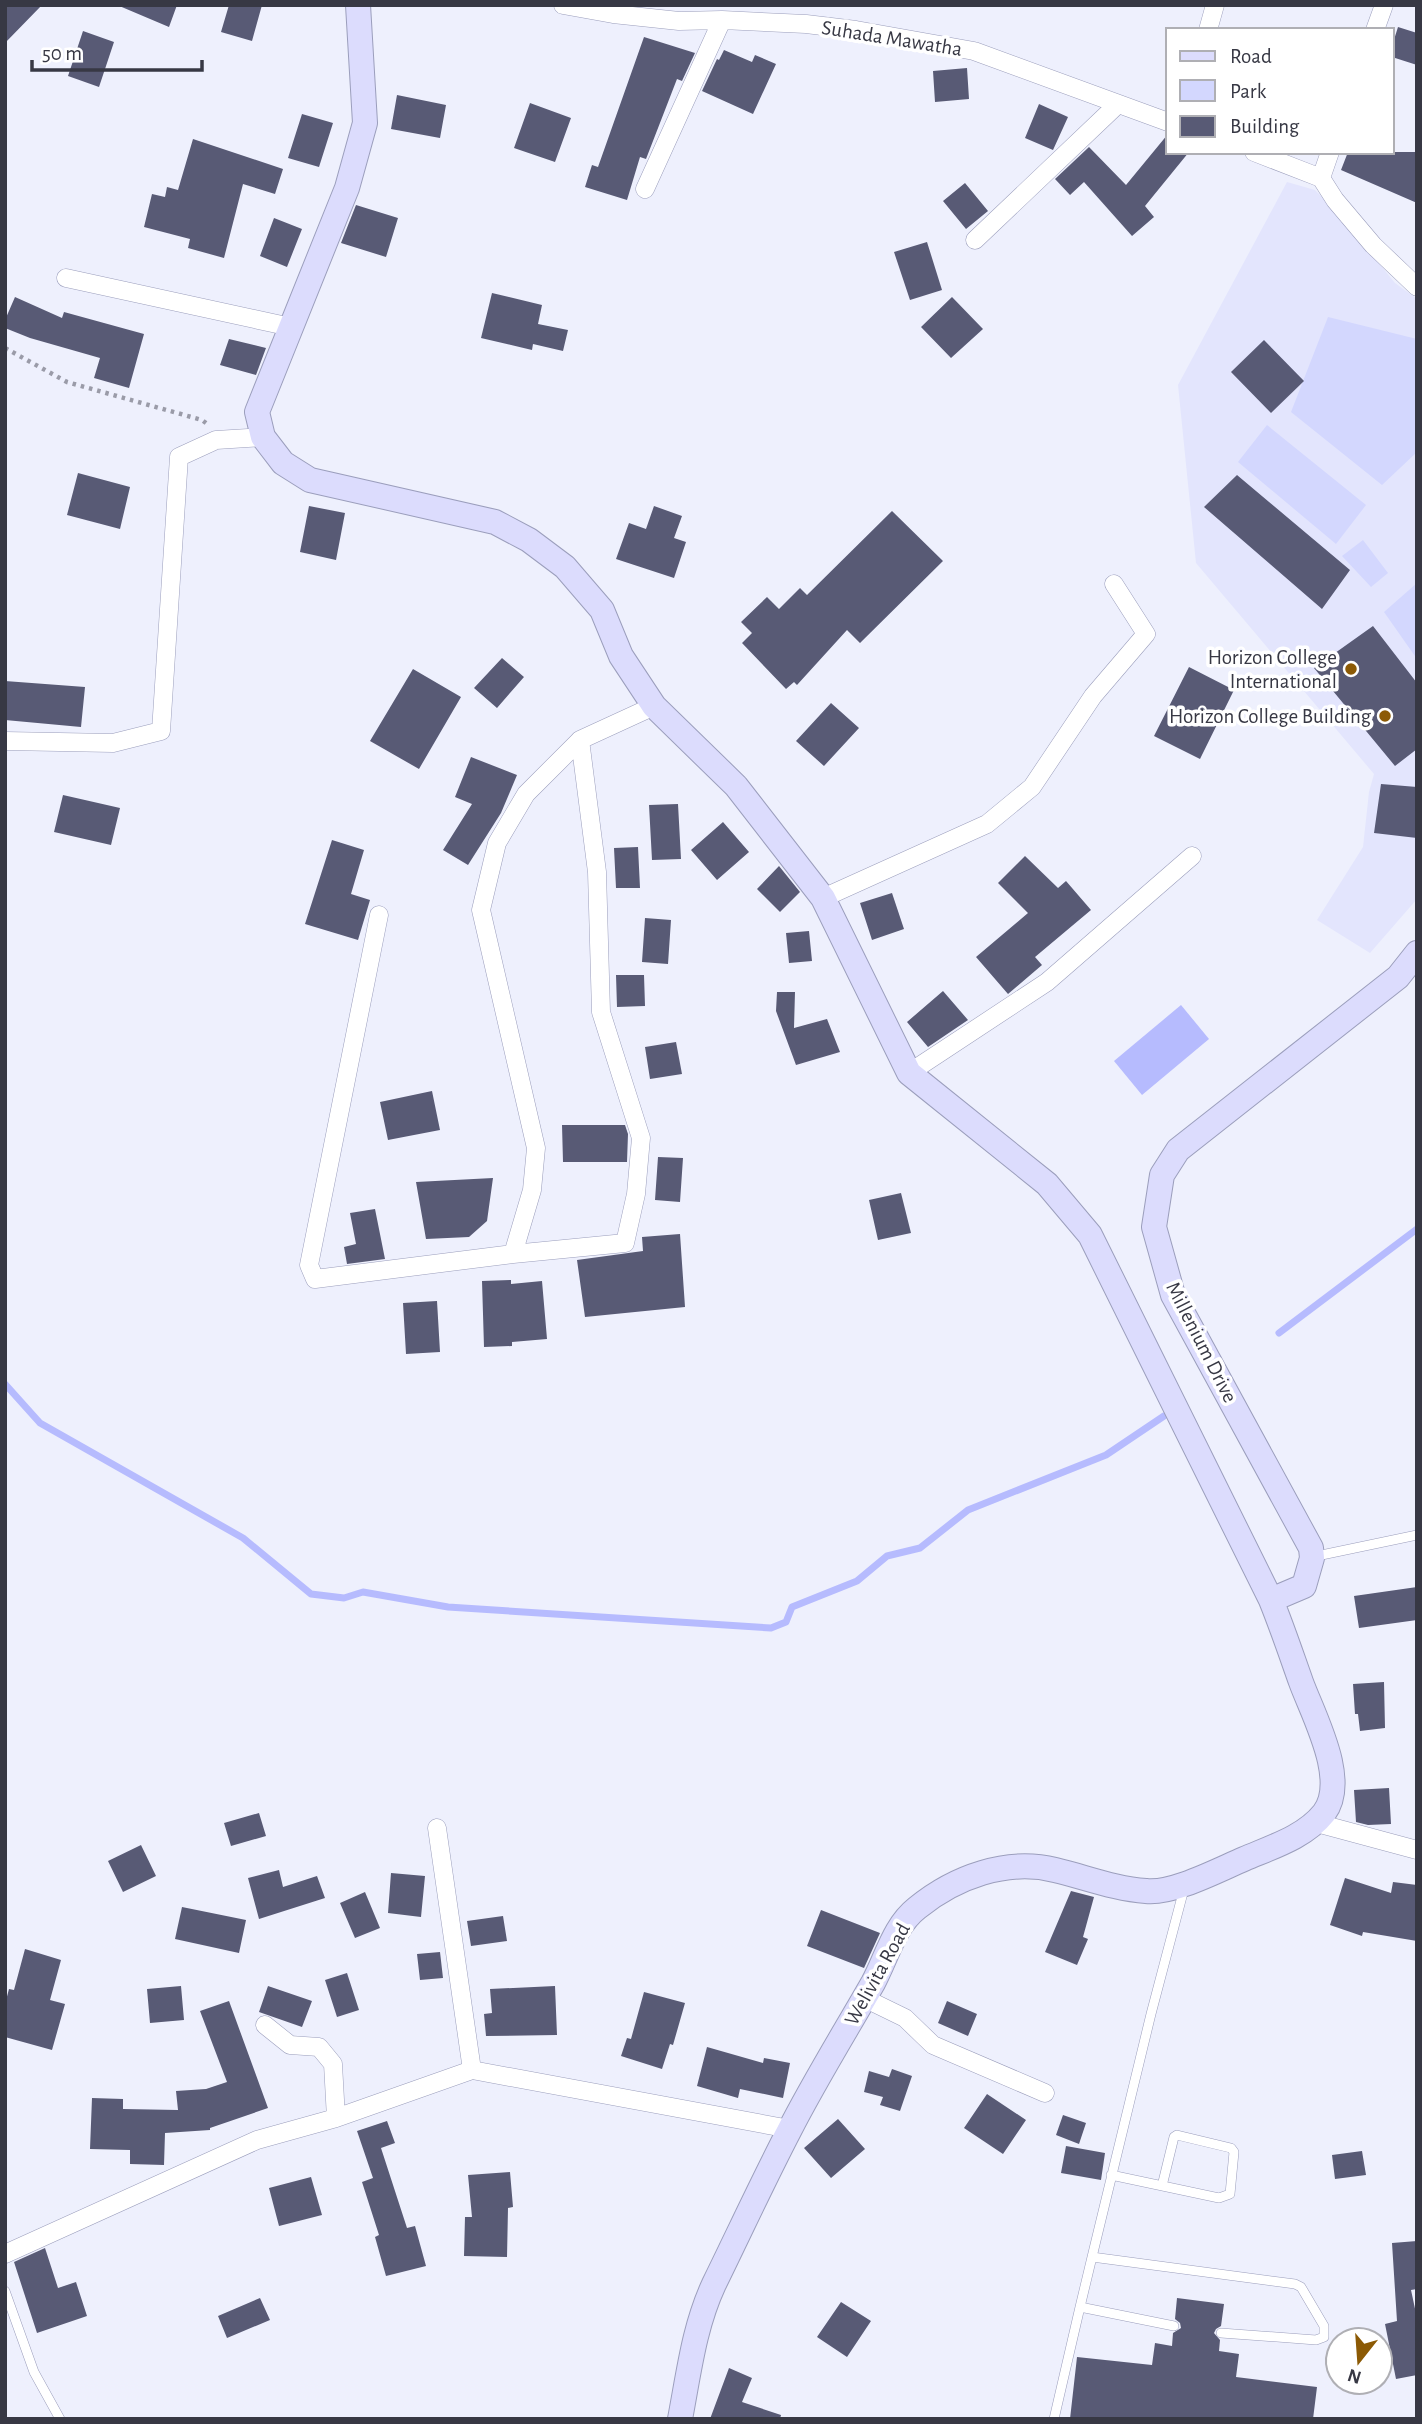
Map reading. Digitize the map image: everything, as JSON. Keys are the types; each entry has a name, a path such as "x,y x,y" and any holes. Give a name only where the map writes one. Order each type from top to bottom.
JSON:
{"street":[{"path":"358,5 365,122 347,188 257,412 263,437 283,463 310,480 495,522 529,540 565,567 602,610 621,656 654,706 737,786 823,898 909,1073 1047,982 1192,856"},
{"name":"Suhada Mawatha","path":"563,5 613,14 680,13 722,20 806,24 974,51 1166,121"},
{"path":"806,24 807,5"},
{"path":"1209,28 1215,5"},
{"path":"1376,28 1384,5"},
{"path":"645,189 722,20"},
{"path":"975,240 1118,104"},
{"path":"1259,154 1321,178 1335,201 1373,245 1417,287"},
{"path":"1321,178 1329,154"},
{"path":"66,278 291,327"},
{"path":"5,741 113,743 161,731 179,457 216,440 263,437"},
{"path":"823,898 986,824 1032,786 1093,696 1146,634 1114,584"},
{"path":"513,1254 532,1190 536,1148 481,910 497,844 526,794 580,740 654,706"},
{"path":"379,915 309,1265 315,1279 625,1243 636,1194 640,1138 601,1012 597,873 580,740"},
{"name":"Millenium Drive","path":"1311,1558 1311,1548 1174,1295 1154,1227 1162,1175 1178,1150 1398,977 1417,953"},
{"name":"Welivita Road","path":"680,2419 702,2309 790,2129 864,1998 894,1937 915,1909 956,1883 988,1871 1021,1865 1051,1868 1148,1892 1185,1884 1297,1836 1324,1813 1331,1796 1330,1760 1271,1600 1090,1235 1047,1184 909,1073"},
{"path":"1271,1600 1304,1586 1311,1558"},
{"path":"1313,1822 1417,1850"},
{"path":"437,1828 472,2070"},
{"path":"864,1998 905,2018 933,2045 1045,2093"},
{"path":"265,2025 290,2045 319,2047 332,2064 335,2118"},
{"path":"5,2254 257,2140 335,2118 472,2070 790,2129"}],"lane":[{"path":"1311,1558 1417,1535"},
{"path":"1054,2419 1111,2175 1185,1884"},
{"path":"1111,2175 1162,2186 1225,2198 1230,2194 1234,2152 1231,2148 1177,2135 1174,2137 1162,2186"},
{"path":"1092,2256 1295,2284 1301,2287 1324,2326 1324,2337 1317,2340 1221,2333"},
{"path":"5,2291 34,2372 60,2419"},
{"path":"1080,2307 1174,2326"}],"path":[{"path":"5,348 67,382 202,420 230,439"}],"shaded area":[{"name":"Horizon College International","path":"1287,182 1315,190 1338,213 1395,283 1417,299 1417,899 1370,953 1317,920 1363,847 1369,792 1374,774 1196,563 1178,385"}],"green space":[{"path":"1328,317 1417,339 1417,452 1382,485 1291,412"},
{"path":"1267,425 1366,505 1336,544 1238,462"},
{"path":"1363,540 1388,573 1371,587 1342,556"},
{"path":"1417,583 1417,659 1384,612"}],"water":[{"path":"1181,1005 1209,1039 1142,1095 1114,1061"}],"building":[{"path":"5,5 42,5 5,43"},
{"path":"117,5 177,5 169,27"},
{"path":"229,5 262,5 252,41 221,32"},
{"path":"1398,27 1417,33 1417,65 1394,58 1394,40"},
{"path":"83,31 114,42 99,87 68,76"},
{"path":"644,37 695,53 682,81 677,79 646,159 640,157 627,200 585,187 592,165 598,167"},
{"path":"724,50 752,62 755,55 776,64 753,114 702,91"},
{"path":"967,68 969,99 935,102 933,71"},
{"path":"397,95 446,105 440,138 391,129"},
{"path":"530,103 571,118 555,162 514,148"},
{"path":"1039,104 1068,117 1053,150 1025,138"},
{"path":"302,114 333,123 319,167 288,158"},
{"path":"1166,136 1166,154 1187,154 1145,206 1154,217 1132,236 1084,182 1070,195 1055,179 1089,147 1126,185"},
{"path":"193,139 283,169 275,194 243,184 224,258 188,248 190,239 144,227 152,194 165,197 167,187 178,190"},
{"path":"1417,152 1417,203 1341,170 1347,154"},
{"path":"965,183 988,211 966,229 943,201"},
{"path":"356,205 398,218 386,257 341,243"},
{"path":"274,218 302,229 287,267 260,256"},
{"path":"927,242 942,290 910,300 894,252"},
{"path":"492,293 542,305 538,324 568,330 563,351 533,344 532,350 481,338"},
{"path":"15,297 62,318 64,312 144,334 129,388 94,378 100,358 5,328 5,320"},
{"path":"952,297 983,329 951,358 921,327"},
{"path":"229,339 266,348 256,375 220,365"},
{"path":"1264,340 1304,381 1271,413 1231,372"},
{"path":"78,473 130,487 120,529 67,515"},
{"path":"1237,475 1350,570 1322,609 1204,507"},
{"path":"309,506 345,513 336,560 300,552"},
{"path":"654,506 682,516 674,538 686,542 674,578 616,559 629,523 646,529"},
{"path":"892,511 943,561 860,643 847,630 797,685 794,682 786,689 742,643 752,633 741,622 767,597 779,609 800,588 807,595"},
{"name":"Horizon College Building","path":"1373,626 1417,683 1417,749 1395,766 1314,668"},
{"path":"502,658 524,677 497,708 474,688"},
{"path":"1189,667 1234,690 1200,759 1154,736"},
{"path":"413,669 461,697 419,769 370,741"},
{"path":"5,681 85,687 81,727 5,720"},
{"path":"831,703 859,728 824,766 796,741"},
{"path":"471,757 517,775 501,813 468,865 443,850 472,804 455,797"},
{"path":"1381,784 1417,787 1417,838 1374,833"},
{"path":"63,795 120,808 111,845 54,832"},
{"path":"678,804 681,859 652,860 649,805"},
{"path":"723,822 749,852 717,880 691,850"},
{"path":"332,840 364,850 351,894 370,900 358,940 305,924"},
{"path":"638,847 640,888 616,888 614,848"},
{"path":"1025,856 1058,888 1066,881 1091,910 1035,957 1042,965 1008,994 976,957 1028,913 998,883"},
{"path":"779,866 800,892 780,912 757,889"},
{"path":"892,893 904,929 872,940 860,903"},
{"path":"645,918 671,920 668,964 642,962"},
{"path":"809,931 812,961 789,963 786,933"},
{"path":"616,975 644,975 645,1006 617,1007"},
{"path":"943,991 968,1020 928,1047 907,1022"},
{"path":"777,992 795,992 794,1028 827,1019 840,1052 796,1065 776,1011"},
{"path":"676,1042 682,1074 650,1079 645,1047"},
{"path":"432,1091 440,1130 388,1140 380,1102"},
{"path":"562,1125 625,1125 628,1134 627,1162 563,1162"},
{"path":"658,1157 683,1158 680,1202 655,1200"},
{"path":"493,1178 487,1221 469,1237 426,1239 416,1182"},
{"path":"901,1193 911,1233 878,1240 869,1200"},
{"path":"375,1209 385,1259 347,1264 344,1247 356,1244 350,1213"},
{"path":"680,1234 685,1307 585,1317 577,1260 643,1251 642,1237"},
{"path":"511,1280 511,1284 542,1281 547,1339 512,1342 512,1346 484,1347 482,1281"},
{"path":"437,1301 440,1352 406,1354 403,1303"},
{"path":"1417,1587 1417,1620 1359,1628 1354,1596"},
{"path":"1384,1682 1385,1728 1360,1731 1358,1714 1355,1714 1353,1684"},
{"path":"1389,1788 1391,1824 1368,1825 1356,1822 1354,1790"},
{"path":"259,1813 266,1836 231,1846 224,1823"},
{"path":"141,1845 156,1876 123,1892 108,1861"},
{"path":"279,1870 283,1887 317,1876 325,1898 259,1919 248,1878"},
{"path":"391,1873 425,1876 421,1917 388,1913"},
{"path":"1345,1878 1391,1893 1393,1882 1417,1885 1417,1941 1363,1932 1362,1936 1330,1925"},
{"path":"1071,1891 1094,1897 1083,1937 1088,1939 1077,1965 1045,1952"},
{"path":"365,1892 380,1928 355,1938 340,1903"},
{"path":"182,1907 246,1920 239,1953 175,1939"},
{"path":"821,1910 880,1933 864,1968 807,1946"},
{"path":"503,1916 507,1941 471,1946 467,1921"},
{"path":"25,1949 61,1960 50,2000 65,2004 52,2050 5,2037 5,2004 9,1989 14,1990"},
{"path":"440,1952 443,1978 420,1980 417,1954"},
{"path":"347,1973 359,2010 337,2017 325,1980"},
{"path":"181,1986 184,2020 150,2023 147,1989"},
{"path":"268,1986 312,2001 302,2027 259,2012"},
{"path":"555,1986 557,2035 486,2036 484,2014 492,2013 490,1989"},
{"path":"644,1992 685,2003 673,2045 670,2044 662,2069 621,2056 627,2038 631,2039"},
{"path":"229,2001 268,2108 210,2130 165,2133 164,2165 130,2164 130,2150 90,2149 92,2098 123,2099 123,2109 178,2110 176,2091 206,2089 227,2082 200,2011"},
{"path":"947,2001 977,2014 968,2036 938,2023"},
{"path":"707,2047 763,2063 764,2058 790,2063 783,2098 740,2089 738,2098 697,2086"},
{"path":"892,2069 912,2076 900,2111 880,2105 883,2097 864,2092 869,2071 889,2077"},
{"path":"987,2094 1026,2120 1003,2154 964,2128"},
{"path":"1063,2115 1086,2123 1079,2144 1056,2135"},
{"path":"838,2119 865,2149 831,2178 804,2148"},
{"path":"387,2121 395,2143 381,2148 407,2228 415,2226 426,2266 386,2276 375,2237 379,2235 362,2182 373,2178 357,2131"},
{"path":"1066,2146 1105,2153 1101,2180 1061,2173"},
{"path":"1362,2151 1366,2175 1335,2179 1332,2155"},
{"path":"510,2172 513,2207 508,2208 507,2257 464,2256 465,2217 472,2217 468,2175"},
{"path":"311,2177 322,2215 279,2226 269,2188"},
{"path":"1417,2241 1417,2289 1411,2290 1417,2318 1417,2375 1396,2379 1394,2326 1385,2324 1397,2321 1392,2243"},
{"path":"45,2248 58,2288 76,2282 87,2316 37,2333 14,2262"},
{"path":"260,2298 270,2320 227,2338 218,2316"},
{"path":"1177,2298 1224,2304 1221,2326 1214,2333 1220,2340 1219,2351 1239,2354 1236,2377 1317,2387 1313,2419 1070,2419 1077,2357 1152,2365 1155,2343 1172,2346 1173,2333 1181,2328 1175,2319"},
{"path":"841,2302 871,2321 847,2357 817,2337"},
{"path":"729,2368 752,2378 742,2402 781,2415 780,2419 710,2419"}],"waterway":[{"path":"1279,1333 1417,1229"},
{"path":"5,1384 40,1423 243,1538 311,1594 344,1598 363,1592 448,1607 771,1628 786,1622 792,1607 857,1581 887,1556 920,1548 968,1510 1106,1455 1164,1416"}],"place":[{"name":"Horizon College International","path":"1351,669"},
{"name":"Horizon College Building","path":"1385,716"}]}
